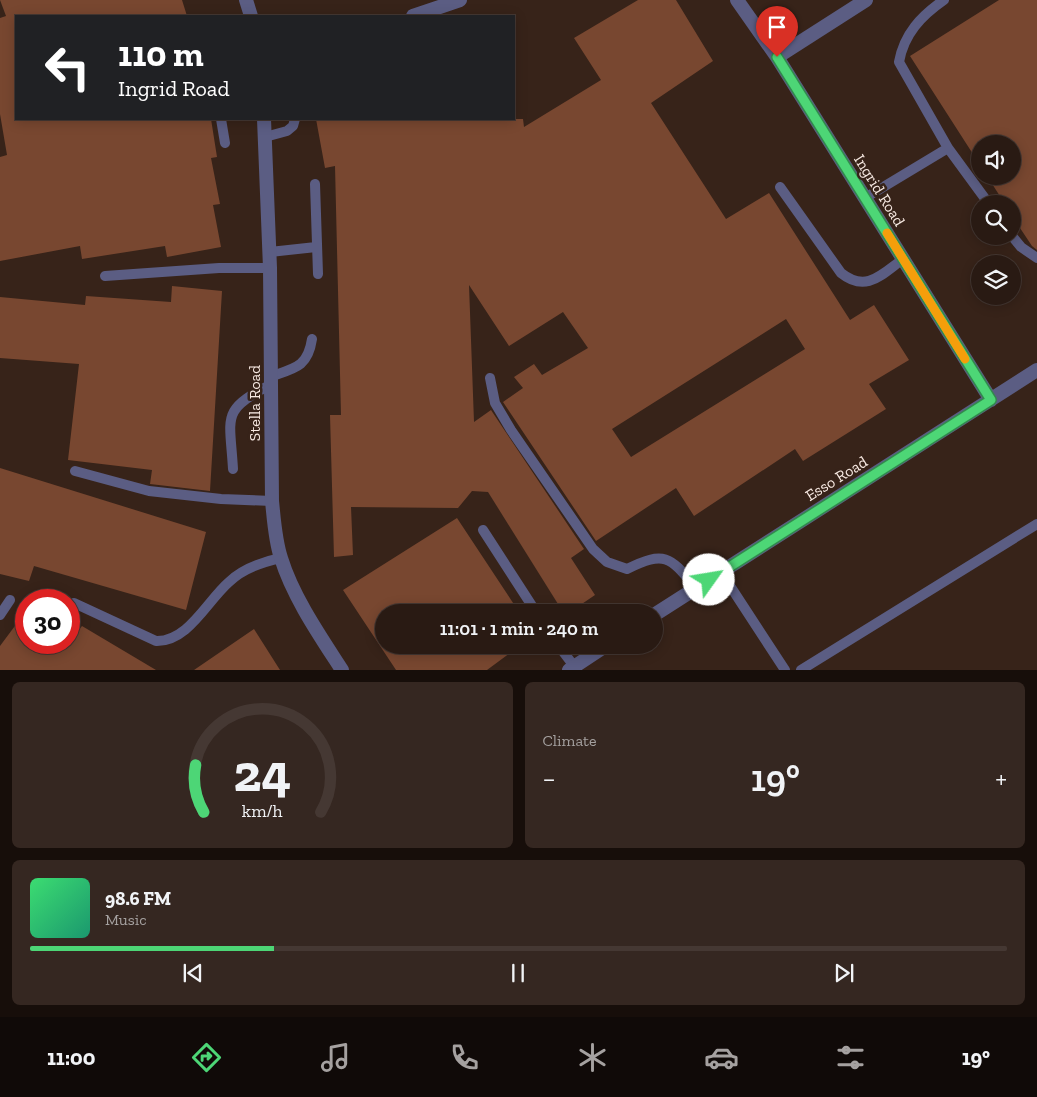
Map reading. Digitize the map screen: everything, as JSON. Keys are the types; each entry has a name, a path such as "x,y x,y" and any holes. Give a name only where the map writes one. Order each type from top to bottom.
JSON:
{"street":[{"path":"246,0 250,15"},
{"path":"417,15 460,0"},
{"name":"Ingrid Road","path":"738,0 777,57 991,400"},
{"path":"777,57 866,0"},
{"name":"Stella Road","path":"264,120 270,252 272,501 281,558 291,583 312,623 342,670"},
{"name":"Esso Road","path":"663,609 1037,370"},
{"path":"571,668 593,654"}],"lane":[{"path":"944,0 916,23 902,44 899,62 948,148 982,195"},
{"path":"221,120 225,143"},
{"path":"265,136 287,131 293,126 294,120"},
{"path":"865,198 948,148"},
{"path":"315,184 318,274"},
{"path":"780,187 841,274 852,282 866,283 903,259"},
{"path":"1019,245 1037,258"},
{"path":"270,252 316,247"},
{"path":"105,276 219,268 270,268"},
{"path":"233,469 230,423 233,409 245,398 272,380 296,368 306,359 312,339"},
{"path":"490,378 494,403 510,430 592,549 607,562 627,568 648,558 674,563 696,588"},
{"path":"75,471 149,491 213,498 272,501"},
{"path":"801,670 1037,524"},
{"path":"483,530 531,604"},
{"path":"80,606 156,641 165,641 194,621 229,581 258,563 281,558"},
{"path":"722,572 785,670"},
{"path":"0,615 10,600"},
{"path":"563,654 571,668"}],"building":[{"path":"0,0 182,0 187,15 15,15 15,120 211,120 217,157 211,158 220,204 213,205 221,247 167,257 165,246 82,259 80,246 0,261 0,157 7,155 0,114 0,18 6,16"},
{"path":"638,0 676,0 713,61 651,103 726,219 769,193 850,320 874,305 909,360 869,384 886,409 803,461 795,449 694,516 676,488 596,541 503,402 523,388 514,377 534,364 542,375 588,348 563,312 509,346 469,285 474,422 491,410 584,549 571,558 595,595 582,604 558,604 488,492 472,491 458,508 351,507 353,555 334,557 330,415 341,415 335,166 325,168 316,120 523,119 524,127 601,80 574,38","holes":["786,319 805,349 631,457 612,429"]},
{"path":"999,0 1037,0 1037,250 1021,230 1021,195 999,195 993,185 1021,185 1021,135 971,135 971,151 910,56"},
{"path":"172,286 222,291 210,491 150,484 152,470 68,460 79,364 0,358 0,297 85,305 86,296 171,302"},
{"path":"0,468 206,532 186,610 34,566 29,581 0,574"},
{"path":"457,518 514,604 375,604 375,638 343,590"},
{"path":"15,626 15,654 80,654 80,628 82,626 156,670 0,670 0,646"},
{"path":"254,629 280,670 194,670"},
{"path":"385,654 509,654 487,670 396,670"}],"slow traffic":[{"path":"887,233 965,359"}],"route":[{"path":"709,580 991,400 777,57"}]}
